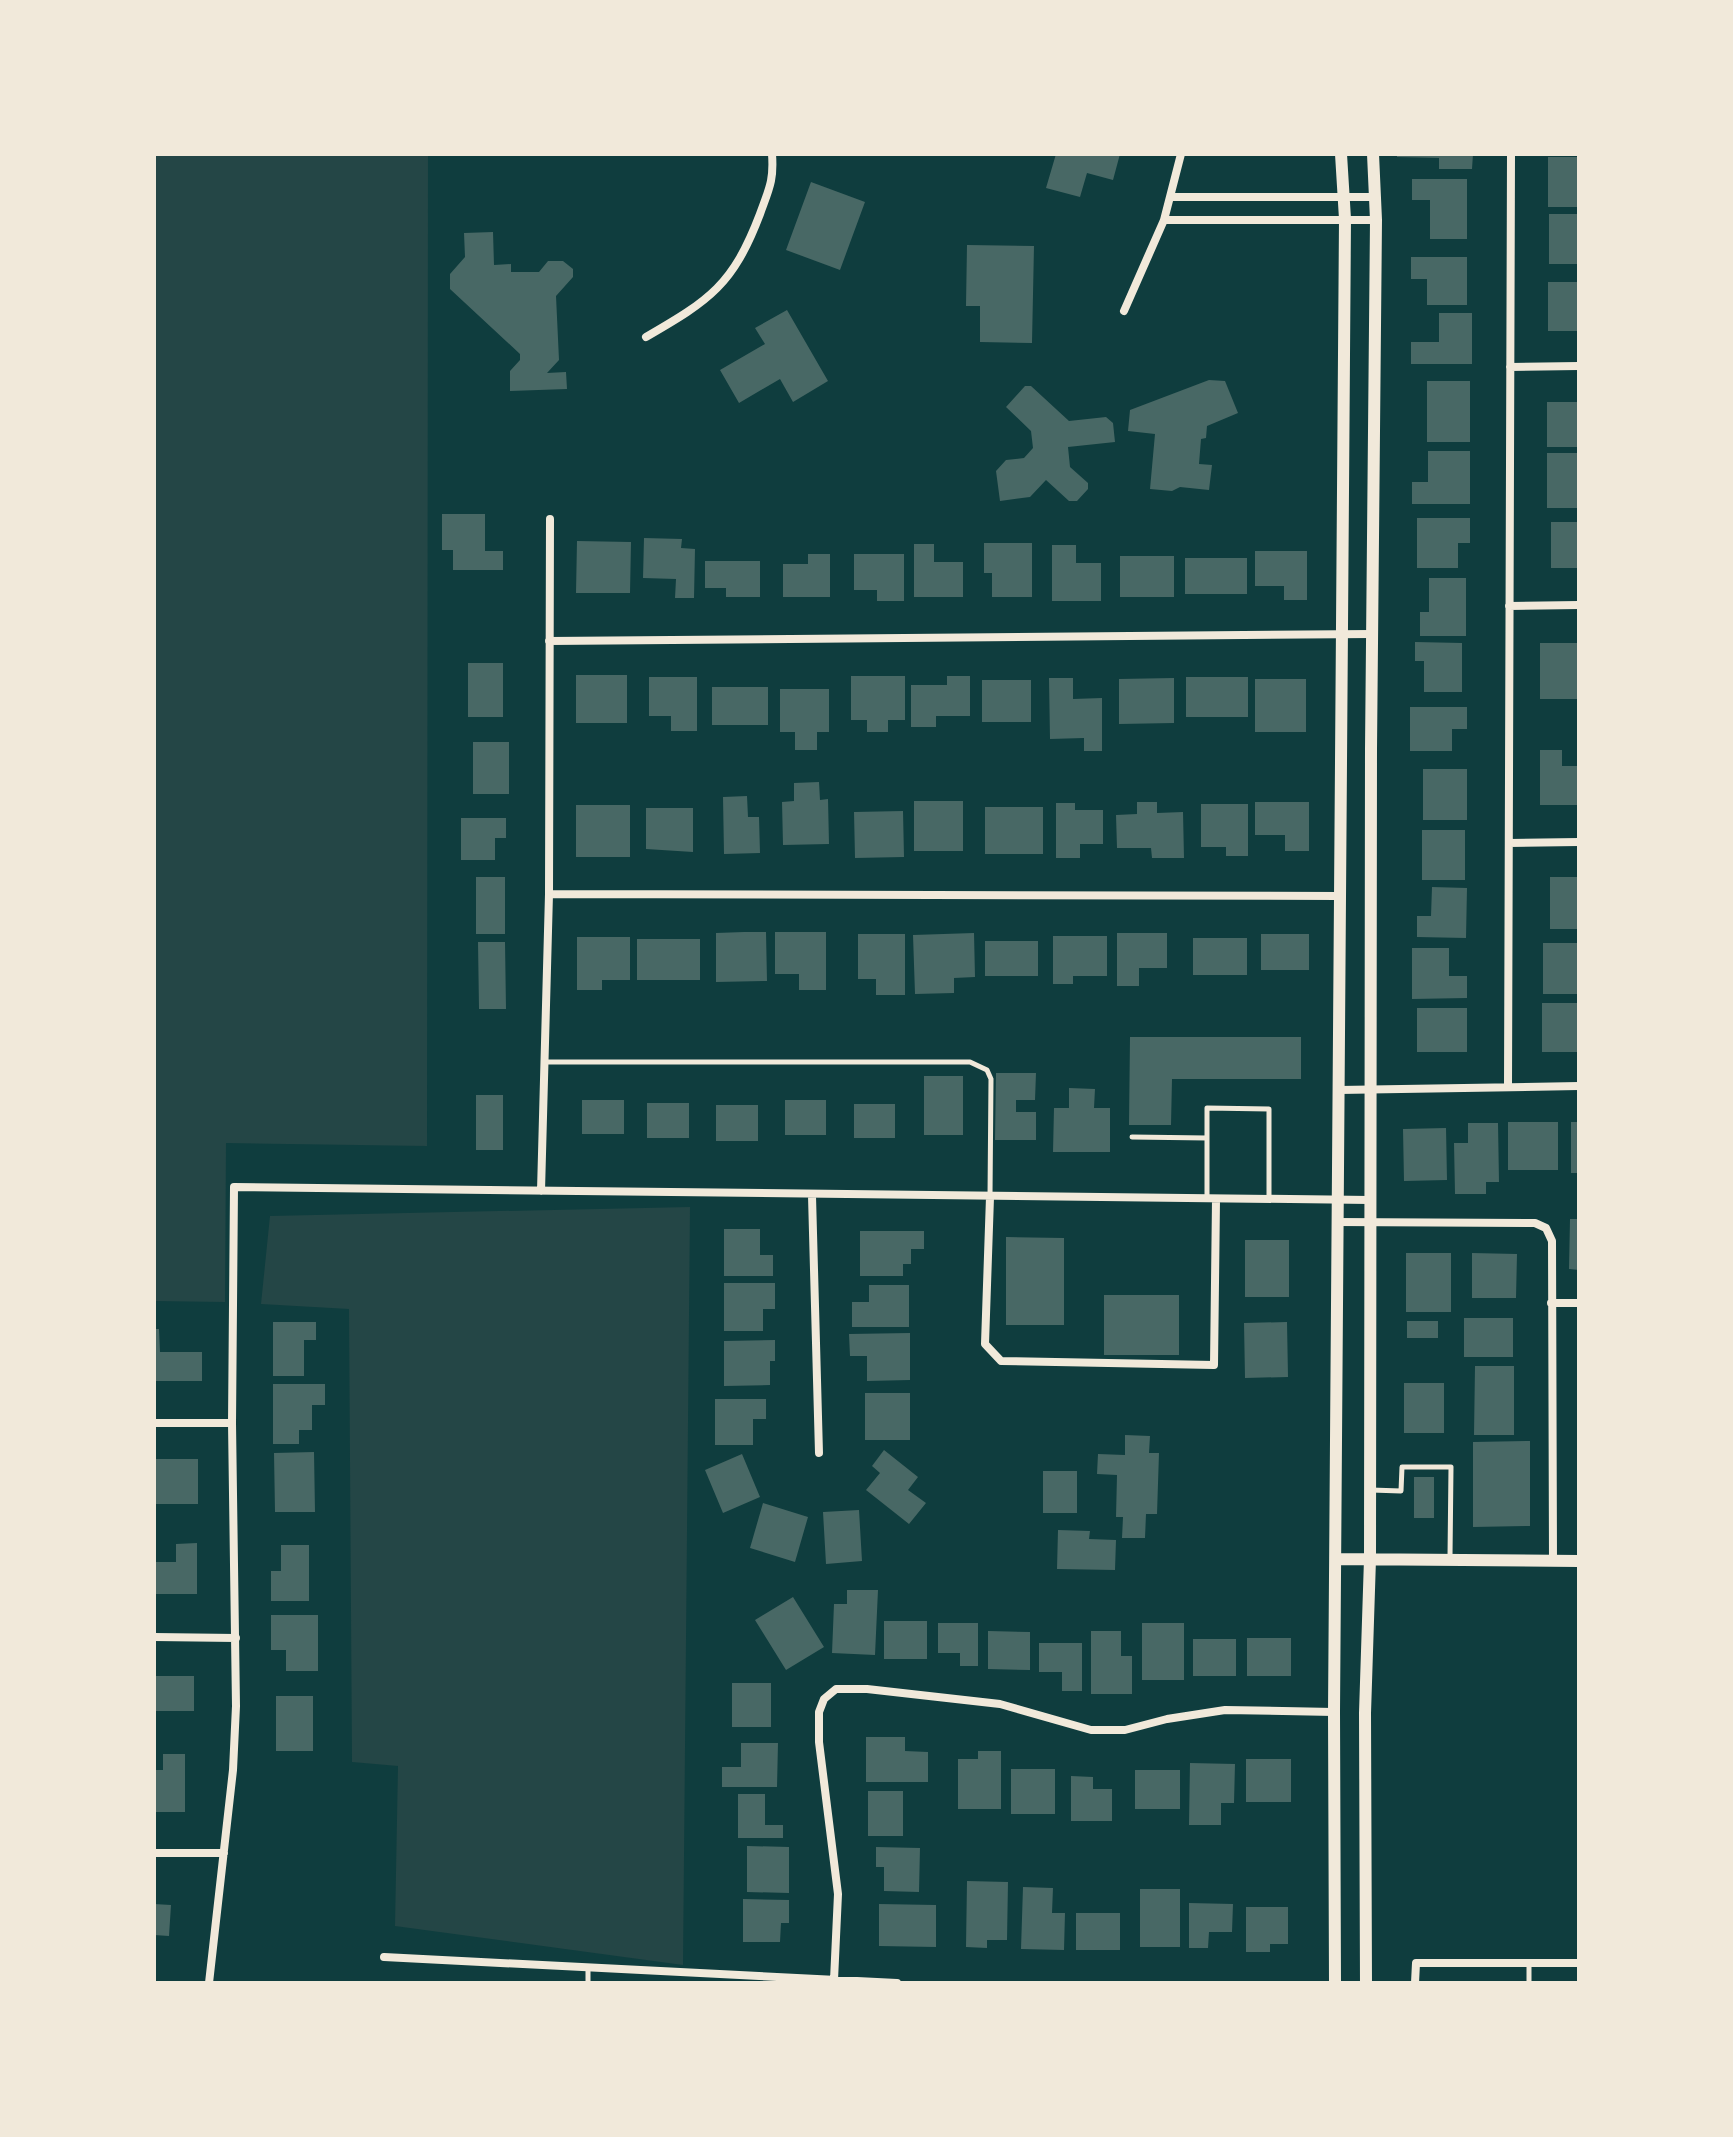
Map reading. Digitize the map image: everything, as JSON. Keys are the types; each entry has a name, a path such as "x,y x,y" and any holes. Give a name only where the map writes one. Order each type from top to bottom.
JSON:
{"street":[{"path":"646,337 697,308 728,279 750,239 774,178 772,154"},
{"path":"1124,311 1164,220 1181,154"},
{"path":"1335,1983 1336,1222 1345,219 1341,154"},
{"path":"1366,1983 1365,1713 1370,1559 1376,220 1373,154"},
{"path":"1508,1087 1511,154"},
{"path":"1171,197 1376,197"},
{"path":"1164,220 1376,220"},
{"path":"1510,367 1579,366"},
{"path":"541,1191 549,894 550,519"},
{"path":"1509,606 1579,605"},
{"path":"549,641 1372,634"},
{"path":"1509,843 1579,842"},
{"path":"549,894 1339,896"},
{"path":"1339,1090 1579,1086"},
{"path":"209,1983 233,1770 236,1638 232,1423 234,1187 1370,1200"},
{"path":"812,1196 819,1453"},
{"path":"990,1197 985,1344 1001,1361 1214,1365 1211,1200"},
{"path":"1336,1222 1535,1223 1546,1228 1552,1241 1553,1561"},
{"path":"1551,1303 1579,1303"},
{"path":"154,1423 232,1423"},
{"path":"1336,1559 1579,1561"},
{"path":"154,1637 236,1638"},
{"path":"834,1982 838,1894 819,1742 819,1712 824,1699 836,1689 867,1689 1000,1704 1091,1730 1125,1730 1167,1719 1225,1710 1334,1712"},
{"path":"154,1853 224,1853"},
{"path":"384,1957 897,1983"},
{"path":"1415,1983 1416,1963 1579,1963"}],"lane":[{"path":"545,1062 970,1062 987,1070 991,1079 990,1197"},
{"path":"1211,1200 1207,1108 1269,1109 1269,1199"},
{"path":"1132,1137 1207,1138"},
{"path":"1370,1490 1401,1491 1402,1467 1451,1467 1450,1558"},
{"path":"1529,1963 1529,1983"},
{"path":"588,1968 588,1983"}],"shaded area":[{"path":"154,154 428,154 427,1146 226,1143 225,1302 154,1301"},
{"path":"690,1207 683,1965 395,1926 398,1766 352,1762 349,1309 261,1304 270,1216"}],"building":[{"path":"1056,154 1120,154 1113,180 1087,173 1080,197 1046,188"},
{"path":"1397,154 1473,154 1472,169 1439,169 1439,158 1397,157"},
{"path":"1548,157 1579,157 1579,207 1548,207"},
{"path":"1412,179 1467,179 1467,239 1430,239 1430,200 1412,200"},
{"path":"811,182 865,202 840,270 786,250"},
{"path":"1549,214 1579,214 1579,264 1549,264"},
{"path":"493,232 494,265 511,264 511,272 539,272 548,261 563,261 573,269 573,277 556,296 559,360 547,373 566,372 567,389 510,391 510,371 520,360 520,354 450,289 450,274 465,257 464,233"},
{"path":"967,245 1034,246 1032,343 980,342 980,306 966,306"},
{"path":"1411,257 1467,257 1467,305 1427,305 1427,279 1411,279"},
{"path":"1548,282 1579,282 1579,331 1548,331"},
{"path":"787,310 828,381 793,402 780,379 739,403 720,370 765,344 755,328"},
{"path":"1439,313 1472,313 1472,364 1411,364 1411,342 1439,342"},
{"path":"1209,380 1225,381 1238,413 1207,426 1206,438 1201,439 1199,464 1212,465 1209,490 1180,487 1172,491 1150,489 1155,434 1128,431 1130,410"},
{"path":"1427,381 1470,381 1470,442 1427,442"},
{"path":"1025,386 1031,386 1069,421 1106,417 1113,423 1115,442 1068,447 1070,467 1088,483 1088,489 1077,501 1069,501 1046,480 1030,497 1000,501 996,471 1006,460 1024,458 1033,448 1031,431 1006,407"},
{"path":"1547,402 1579,402 1579,447 1547,447"},
{"path":"1428,451 1470,451 1470,504 1412,504 1412,482 1428,482"},
{"path":"1547,453 1579,453 1579,508 1547,508"},
{"path":"442,514 485,514 485,551 503,551 503,570 453,570 453,550 442,550"},
{"path":"1417,518 1470,518 1470,543 1458,543 1458,568 1417,568"},
{"path":"1551,522 1579,522 1579,568 1551,568"},
{"path":"644,538 682,539 681,548 695,549 694,598 675,598 676,579 643,578"},
{"path":"577,541 631,542 630,593 576,593"},
{"path":"984,543 1032,543 1032,597 992,597 992,573 984,573"},
{"path":"914,544 934,544 934,562 963,562 963,597 914,597"},
{"path":"1052,545 1076,545 1076,563 1101,563 1101,601 1052,601"},
{"path":"1255,551 1307,551 1307,600 1284,600 1284,586 1255,586"},
{"path":"808,554 830,554 830,597 783,597 783,564 808,564"},
{"path":"854,554 904,554 904,601 877,601 877,590 854,590"},
{"path":"1120,556 1174,556 1174,597 1120,597"},
{"path":"1185,558 1247,558 1247,594 1185,594"},
{"path":"705,561 760,561 760,597 726,597 726,588 705,588"},
{"path":"1429,578 1466,578 1466,636 1420,636 1420,612 1429,612"},
{"path":"1415,642 1462,643 1462,692 1424,692 1424,661 1415,661"},
{"path":"1540,643 1579,643 1579,699 1540,699"},
{"path":"468,663 503,663 503,717 468,717"},
{"path":"576,675 627,675 627,723 576,723"},
{"path":"851,676 905,676 905,720 888,720 888,732 867,732 867,720 851,720"},
{"path":"947,676 970,676 970,716 936,716 936,727 911,727 911,685 947,685"},
{"path":"649,677 697,677 697,731 671,731 671,716 649,716"},
{"path":"1186,677 1248,677 1248,717 1186,717"},
{"path":"1049,678 1073,678 1073,699 1102,698 1102,751 1084,751 1084,738 1050,739"},
{"path":"1174,678 1174,723 1119,724 1119,679"},
{"path":"1255,679 1306,679 1306,732 1255,732"},
{"path":"982,680 1031,680 1031,722 982,722"},
{"path":"712,687 768,687 768,725 712,725"},
{"path":"780,689 829,689 829,732 817,732 817,750 795,750 795,732 780,732"},
{"path":"1410,707 1467,707 1467,729 1452,729 1452,751 1410,751"},
{"path":"473,742 509,742 509,794 473,794"},
{"path":"1540,750 1562,750 1562,766 1579,766 1579,805 1540,805"},
{"path":"1423,769 1467,769 1467,820 1423,820"},
{"path":"819,782 820,800 828,799 829,844 783,845 782,802 794,801 794,783"},
{"path":"747,796 748,817 759,817 760,853 724,854 723,797"},
{"path":"914,801 963,801 963,851 914,851"},
{"path":"1137,802 1157,802 1157,813 1183,812 1184,858 1152,858 1151,848 1117,848 1116,815 1137,814"},
{"path":"1255,802 1309,802 1309,851 1285,851 1285,835 1255,835"},
{"path":"1056,803 1075,803 1075,810 1103,810 1103,844 1080,844 1080,858 1056,858"},
{"path":"1201,804 1248,804 1248,856 1226,856 1226,847 1201,847"},
{"path":"576,805 630,805 630,857 576,857"},
{"path":"985,807 1043,807 1043,854 985,854"},
{"path":"646,808 693,808 693,852 646,849"},
{"path":"903,811 904,857 855,858 854,812"},
{"path":"461,818 506,818 506,838 495,838 495,860 461,860"},
{"path":"1422,830 1465,830 1465,880 1422,880"},
{"path":"476,877 505,877 505,934 476,934"},
{"path":"1550,877 1579,877 1579,929 1550,929"},
{"path":"1432,887 1467,888 1466,938 1417,937 1417,916 1431,916"},
{"path":"766,932 767,981 716,982 716,933"},
{"path":"775,932 826,932 826,990 799,990 799,974 775,974"},
{"path":"974,933 975,977 954,978 954,993 915,994 913,935"},
{"path":"1117,933 1167,933 1167,968 1139,968 1139,986 1117,986"},
{"path":"858,934 905,934 905,995 876,995 876,979 858,979"},
{"path":"1261,934 1309,934 1309,970 1261,970"},
{"path":"1053,936 1107,936 1107,976 1073,976 1073,984 1053,984"},
{"path":"577,937 630,937 630,980 602,980 602,990 577,990"},
{"path":"1193,938 1247,938 1247,975 1193,975"},
{"path":"637,939 700,939 700,980 637,980"},
{"path":"985,941 1038,941 1038,976 985,976"},
{"path":"478,942 505,942 506,1009 479,1009"},
{"path":"1543,943 1579,943 1579,994 1543,994"},
{"path":"1412,948 1449,948 1449,976 1467,976 1467,998 1412,999"},
{"path":"1542,1003 1579,1003 1579,1052 1542,1052"},
{"path":"1417,1008 1467,1008 1467,1052 1417,1052"},
{"path":"1130,1037 1301,1037 1301,1079 1172,1079 1171,1125 1129,1125"},
{"path":"996,1073 1036,1073 1035,1100 1016,1100 1016,1112 1036,1112 1036,1140 995,1140"},
{"path":"924,1076 963,1076 963,1135 924,1135"},
{"path":"1069,1088 1095,1089 1094,1108 1110,1108 1110,1152 1053,1152 1054,1108 1069,1108"},
{"path":"476,1095 503,1095 503,1150 476,1150"},
{"path":"582,1100 624,1100 624,1134 582,1134"},
{"path":"785,1100 826,1100 826,1135 785,1135"},
{"path":"647,1103 689,1103 689,1138 647,1138"},
{"path":"854,1104 895,1104 895,1138 854,1138"},
{"path":"716,1105 758,1105 758,1141 716,1141"},
{"path":"1508,1122 1558,1122 1558,1170 1508,1170"},
{"path":"1571,1122 1579,1122 1579,1173 1571,1173"},
{"path":"1468,1123 1498,1123 1499,1182 1486,1182 1486,1194 1455,1194 1454,1143 1468,1143"},
{"path":"1446,1128 1447,1180 1404,1181 1403,1129"},
{"path":"1570,1219 1579,1219 1579,1270 1569,1269"},
{"path":"724,1229 760,1229 760,1255 773,1255 773,1276 724,1276"},
{"path":"860,1231 924,1231 924,1249 911,1249 911,1264 903,1264 903,1276 860,1276"},
{"path":"1006,1237 1064,1238 1064,1325 1006,1325"},
{"path":"1245,1240 1289,1240 1289,1297 1245,1297"},
{"path":"1406,1253 1451,1253 1451,1312 1406,1312"},
{"path":"1472,1253 1517,1254 1516,1298 1472,1298"},
{"path":"724,1283 775,1283 775,1309 763,1309 763,1331 724,1331"},
{"path":"869,1285 909,1285 909,1327 852,1327 852,1302 869,1302"},
{"path":"1104,1295 1179,1295 1179,1355 1104,1355"},
{"path":"1464,1318 1513,1318 1513,1357 1464,1357"},
{"path":"1407,1321 1438,1321 1438,1338 1407,1338"},
{"path":"273,1322 316,1322 316,1340 304,1340 304,1376 273,1376"},
{"path":"1287,1322 1288,1377 1245,1378 1244,1323"},
{"path":"154,1329 159,1329 160,1352 202,1352 202,1381 154,1381"},
{"path":"910,1333 910,1380 867,1381 867,1356 850,1356 849,1334"},
{"path":"775,1340 775,1361 770,1361 770,1385 724,1386 724,1341"},
{"path":"1475,1366 1514,1366 1514,1435 1474,1435"},
{"path":"1404,1383 1444,1383 1444,1433 1404,1433"},
{"path":"273,1384 325,1384 325,1405 312,1405 312,1430 299,1430 299,1444 273,1444"},
{"path":"865,1393 910,1393 910,1440 865,1440"},
{"path":"715,1399 766,1399 766,1419 753,1419 753,1445 715,1445"},
{"path":"1125,1435 1150,1436 1149,1453 1159,1453 1157,1514 1146,1514 1145,1538 1122,1538 1123,1517 1116,1517 1117,1475 1097,1474 1098,1454 1125,1455"},
{"path":"1530,1441 1530,1526 1473,1527 1473,1442"},
{"path":"884,1450 918,1477 908,1490 926,1503 909,1524 866,1490 880,1473 872,1466"},
{"path":"314,1452 315,1512 275,1512 274,1453"},
{"path":"742,1454 760,1497 723,1513 705,1470"},
{"path":"154,1459 198,1459 198,1504 154,1504"},
{"path":"1043,1471 1077,1471 1077,1513 1043,1513"},
{"path":"1414,1477 1434,1477 1434,1518 1414,1518"},
{"path":"763,1503 808,1517 795,1562 750,1548"},
{"path":"859,1510 862,1561 826,1564 823,1512"},
{"path":"1058,1530 1090,1531 1089,1539 1116,1540 1115,1570 1057,1569"},
{"path":"197,1543 197,1594 154,1594 154,1562 176,1562 176,1544"},
{"path":"281,1545 309,1545 309,1601 271,1601 271,1571 281,1571"},
{"path":"847,1590 878,1590 875,1655 832,1653 834,1604 847,1604"},
{"path":"793,1597 824,1647 786,1670 755,1620"},
{"path":"271,1615 318,1615 318,1671 286,1671 286,1650 271,1650"},
{"path":"884,1621 927,1621 927,1659 884,1659"},
{"path":"938,1623 978,1623 978,1666 960,1666 960,1653 938,1653"},
{"path":"1142,1623 1184,1623 1184,1680 1142,1680"},
{"path":"988,1631 1030,1632 1030,1670 988,1669"},
{"path":"1091,1631 1121,1631 1121,1656 1132,1656 1132,1694 1091,1694"},
{"path":"1247,1638 1291,1638 1291,1676 1247,1676"},
{"path":"1193,1639 1236,1639 1236,1676 1193,1676"},
{"path":"1039,1643 1082,1643 1082,1691 1062,1691 1062,1672 1039,1672"},
{"path":"154,1676 194,1676 194,1711 154,1711"},
{"path":"732,1683 771,1683 771,1727 732,1727"},
{"path":"276,1696 313,1696 313,1751 276,1751"},
{"path":"866,1737 905,1737 905,1751 928,1752 928,1782 866,1782"},
{"path":"741,1743 778,1743 777,1787 722,1787 722,1767 741,1767"},
{"path":"978,1751 1001,1751 1001,1809 958,1809 958,1759 978,1759"},
{"path":"163,1754 185,1754 185,1812 154,1812 154,1770 163,1770"},
{"path":"1246,1759 1291,1759 1291,1802 1246,1802"},
{"path":"1190,1763 1235,1764 1234,1803 1221,1803 1221,1825 1189,1825"},
{"path":"1011,1769 1055,1769 1055,1814 1011,1814"},
{"path":"1135,1770 1180,1770 1180,1809 1135,1809"},
{"path":"1071,1776 1093,1777 1093,1789 1112,1789 1112,1821 1071,1821"},
{"path":"868,1791 903,1791 903,1836 868,1836"},
{"path":"738,1794 765,1794 765,1825 783,1825 783,1838 738,1838"},
{"path":"747,1846 789,1847 789,1893 747,1892"},
{"path":"876,1847 920,1848 919,1892 884,1891 884,1867 876,1867"},
{"path":"967,1881 1008,1882 1007,1940 987,1940 987,1948 966,1947"},
{"path":"1023,1887 1053,1888 1052,1913 1065,1913 1064,1950 1021,1949"},
{"path":"1140,1889 1180,1889 1180,1947 1140,1947"},
{"path":"743,1899 789,1900 789,1923 781,1923 780,1942 743,1942"},
{"path":"1189,1903 1233,1904 1232,1932 1209,1932 1208,1948 1189,1948"},
{"path":"154,1904 171,1905 169,1936 154,1935"},
{"path":"879,1904 936,1905 936,1947 879,1946"},
{"path":"1246,1907 1288,1907 1288,1944 1270,1944 1270,1952 1246,1952"},
{"path":"1076,1913 1120,1913 1120,1950 1076,1950"}]}
